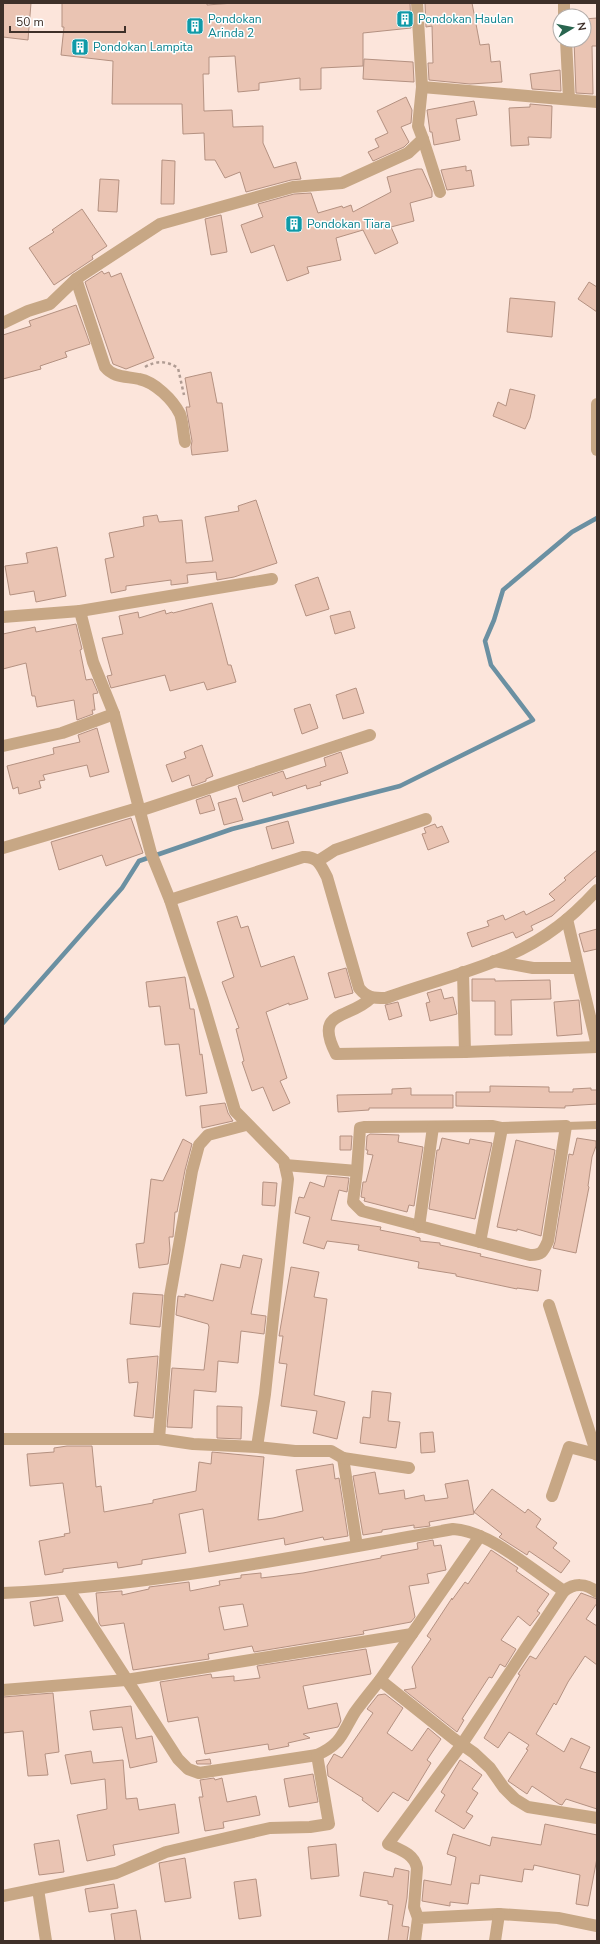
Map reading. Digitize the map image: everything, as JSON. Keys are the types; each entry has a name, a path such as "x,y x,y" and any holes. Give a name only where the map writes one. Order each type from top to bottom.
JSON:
{"street":[{"path":"417,3 422,87 418,126 440,192"},
{"path":"566,48 569,99"},
{"path":"422,87 597,102"},
{"path":"3,323 28,311 50,304 76,279 160,224 293,187 342,183 408,153 423,139"},
{"path":"76,279 105,367 115,375 140,379 152,383 159,389 180,416 185,442"},
{"path":"597,404 597,450"},
{"path":"3,617 80,611 272,579"},
{"path":"80,611 93,662 114,714 153,858 170,900 202,999 235,1111 246,1124 277,1152 285,1165 288,1179 265,1394 257,1447"},
{"path":"3,746 62,733 114,714"},
{"path":"3,848 139,809 370,735"},
{"path":"318,861 335,850 426,819"},
{"path":"170,900 303,857 311,856 318,861 327,878 359,988 364,995 371,998 386,998 494,961 543,937 567,919 597,890"},
{"path":"371,998 362,1007 334,1018 330,1024 329,1040 336,1054 465,1052 597,1046 567,919"},
{"path":"494,961 533,968 578,968"},
{"path":"463,972 465,1052"},
{"path":"159,1439 170,1296 192,1172 199,1144 208,1135 246,1124"},
{"path":"493,1126 502,1128 566,1126 548,1241 543,1253 539,1255 530,1255 362,1211 357,1208 353,1202 360,1128 493,1126"},
{"path":"420,1227 433,1128"},
{"path":"480,1242 502,1128"},
{"path":"285,1165 357,1171"},
{"path":"549,1305 597,1454"},
{"path":"3,1439 159,1439 193,1444 257,1447 295,1451 331,1451 343,1458 409,1468"},
{"path":"552,1496 569,1447 597,1454"},
{"path":"343,1458 357,1546"},
{"path":"3,1594 69,1590 139,1582 453,1529 463,1530 480,1536 500,1547 564,1591"},
{"path":"69,1590 178,1758 188,1768 199,1773 317,1755 331,1749 338,1743 356,1711 380,1680 480,1536"},
{"path":"415,1941 418,1918 414,1907 417,1868 416,1862 413,1857 388,1844 462,1744 564,1591 571,1585 582,1585 597,1592"},
{"path":"3,1690 126,1680 412,1634"},
{"path":"380,1680 462,1744 490,1768 504,1788 515,1799 528,1807 597,1818"},
{"path":"3,1896 116,1874 166,1852 270,1828 310,1827 329,1824 317,1755"},
{"path":"38,1889 46,1941"},
{"path":"418,1918 499,1914 558,1918 597,1926"},
{"path":"495,1941 499,1914"}],"lane":[{"path":"566,1126 597,1125"}],"building":[{"path":"3,3 31,3 28,40 3,37"},
{"path":"62,3 207,3 207,5 234,3 410,3 411,28 363,33 363,66 321,68 321,89 300,90 300,78 259,83 259,90 238,92 235,56 209,57 209,74 203,74 204,111 232,110 233,127 263,126 263,143 274,168 296,162 301,179 291,180 246,192 240,172 225,178 215,160 205,160 204,133 183,134 182,104 112,104 113,61 61,55 64,27 62,27"},
{"path":"425,3 472,3 480,45 489,44 491,62 500,61 502,82 470,84 429,80 428,63 433,63 432,26 426,27"},
{"path":"592,18 597,18 597,46 592,46"},
{"path":"592,46 593,94 576,93 574,48 592,48"},
{"path":"364,59 413,62 414,82 363,79"},
{"path":"560,70 561,91 532,89 530,74"},
{"path":"406,97 412,110 411,123 401,127 409,142 404,147 373,161 368,152 379,147 375,139 388,133 377,111"},
{"path":"474,101 477,115 456,119 460,140 434,145 432,132 430,132 427,110"},
{"path":"530,104 552,106 551,138 528,137 529,145 511,146 509,108 530,107"},
{"path":"162,160 175,161 174,204 161,204"},
{"path":"466,166 466,171 471,170 474,186 447,190 441,170"},
{"path":"422,169 432,191 432,197 410,203 414,221 391,227 398,243 375,254 363,230 336,238 341,260 307,267 309,273 287,281 274,245 251,253 241,225 263,217 258,204 294,194 311,193 318,213 351,205 353,212 391,192 387,177"},
{"path":"100,179 119,180 117,212 98,211"},
{"path":"82,209 107,246 92,256 93,259 54,285 29,248 54,232 52,230"},
{"path":"221,215 227,252 211,255 205,219"},
{"path":"102,271 104,274 109,272 111,277 121,273 154,358 126,369 113,364 85,282"},
{"path":"589,282 597,287 597,312 578,299"},
{"path":"510,298 555,302 552,337 507,332"},
{"path":"76,305 90,344 65,352 67,357 40,366 41,369 3,379 3,335 31,326 29,321"},
{"path":"211,372 217,403 222,403 228,451 192,455 192,441 186,407 190,407 185,378"},
{"path":"510,389 535,395 530,418 525,429 493,416 498,402 506,406"},
{"path":"256,500 277,563 234,577 217,580 216,572 187,575 188,583 171,585 171,580 126,586 126,590 111,593 105,559 114,557 109,533 144,526 143,517 157,515 159,522 182,520 186,563 213,561 205,517 239,511 238,506"},
{"path":"57,547 66,596 36,602 34,591 10,595 5,566 28,563 26,553"},
{"path":"318,577 329,609 306,616 295,585"},
{"path":"212,603 228,665 231,665 236,682 207,690 204,682 170,691 165,675 111,688 107,676 112,675 102,638 123,634 119,616 138,612 139,618 165,610 166,614 173,613"},
{"path":"350,611 355,628 335,634 330,616"},
{"path":"76,624 82,649 80,650 86,680 92,679 98,693 93,694 95,710 92,710 93,714 77,720 74,700 37,707 35,696 32,696 26,663 3,669 3,634 35,627 36,632"},
{"path":"356,688 364,713 343,719 336,695"},
{"path":"310,704 318,728 302,734 294,709"},
{"path":"97,728 109,772 90,777 87,765 43,775 45,780 39,781 41,788 19,794 18,787 13,789 7,766 54,754 53,748 80,742 78,735"},
{"path":"202,745 213,776 206,779 206,781 192,786 189,775 172,782 166,765 186,758 184,752"},
{"path":"341,752 348,773 320,782 321,785 307,789 306,785 273,796 272,792 243,802 238,786 283,771 286,779 326,766 324,758"},
{"path":"210,795 215,810 200,814 196,800"},
{"path":"236,798 243,820 224,825 218,803"},
{"path":"131,818 143,853 106,866 102,855 59,870 51,842"},
{"path":"288,821 294,843 272,849 266,827"},
{"path":"435,824 437,828 442,826 449,842 428,850 422,834 426,833 424,828"},
{"path":"597,850 597,875 552,916 531,926 533,930 516,938 513,932 472,947 467,933 489,926 487,921 503,915 505,920 524,911 526,915 555,900 549,894 566,880 564,878"},
{"path":"237,916 241,928 248,926 261,967 294,956 308,999 289,1005 289,1003 266,1012 287,1078 280,1081 290,1103 273,1111 263,1087 252,1091 242,1062 244,1061 236,1029 239,1028 222,982 234,977 217,922"},
{"path":"597,929 597,949 584,952 579,934"},
{"path":"346,968 353,993 335,998 328,973"},
{"path":"185,977 190,1009 194,1009 207,1093 186,1096 179,1044 165,1045 160,1006 149,1007 146,982"},
{"path":"472,979 495,979 495,981 550,980 551,999 511,1000 512,1035 495,1035 495,1001 472,1001"},
{"path":"441,989 444,999 453,997 457,1014 430,1021 426,1003 430,1002 427,993"},
{"path":"579,1000 582,1034 557,1036 554,1002"},
{"path":"398,1002 402,1016 389,1020 385,1005"},
{"path":"490,1086 549,1087 549,1092 573,1092 573,1089 591,1088 591,1090 597,1090 597,1104 565,1106 565,1108 456,1106 456,1092 490,1092"},
{"path":"411,1088 411,1095 453,1095 453,1108 369,1108 369,1110 338,1112 337,1095 392,1094 392,1089"},
{"path":"225,1103 228,1113 233,1121 202,1128 200,1106"},
{"path":"370,1134 399,1135 398,1142 423,1147 414,1206 409,1205 407,1212 364,1201 365,1198 361,1197 363,1182 366,1182 373,1155 367,1154 368,1150 366,1150 367,1136"},
{"path":"340,1136 352,1136 351,1150 340,1150"},
{"path":"442,1138 469,1144 470,1139 492,1143 475,1219 429,1209 437,1150 439,1150"},
{"path":"577,1138 596,1141 596,1146 592,1157 589,1187 576,1253 553,1248 569,1154 573,1155"},
{"path":"183,1139 192,1144 185,1170 177,1212 175,1212 173,1237 169,1237 170,1250 168,1264 139,1268 136,1244 144,1243 151,1179 163,1181"},
{"path":"516,1140 555,1150 541,1236 517,1229 517,1231 497,1227"},
{"path":"327,1176 349,1178 347,1192 339,1190 331,1220 381,1227 380,1230 420,1238 420,1241 440,1243 440,1245 481,1254 480,1256 541,1270 538,1291 517,1289 456,1276 456,1274 418,1268 419,1262 358,1250 359,1245 327,1241 324,1249 303,1243 310,1217 295,1213 299,1197 304,1198 310,1182 324,1187"},
{"path":"263,1182 277,1183 275,1206 262,1205"},
{"path":"243,1255 262,1259 251,1314 266,1316 264,1334 241,1331 238,1363 218,1361 216,1392 194,1390 192,1428 167,1427 172,1368 204,1370 209,1327 208,1324 176,1315 178,1296 185,1297 185,1294 213,1301 221,1264 240,1268"},
{"path":"291,1267 319,1272 314,1297 327,1299 314,1395 345,1402 337,1439 313,1433 317,1411 281,1406 287,1364 279,1363 283,1336 279,1336"},
{"path":"133,1293 163,1295 160,1327 130,1324"},
{"path":"158,1356 153,1418 134,1416 138,1382 129,1383 127,1359"},
{"path":"372,1391 391,1393 388,1421 400,1422 396,1448 360,1443 363,1417 370,1418"},
{"path":"217,1406 242,1407 241,1439 217,1438"},
{"path":"433,1432 435,1452 421,1453 420,1433"},
{"path":"67,1446 92,1446 96,1487 101,1486 104,1512 153,1503 153,1500 196,1491 199,1462 211,1464 212,1452 264,1457 258,1520 273,1518 303,1511 296,1470 333,1464 335,1479 339,1478 348,1536 324,1540 323,1537 285,1545 284,1538 209,1552 203,1509 179,1514 186,1553 142,1560 142,1564 118,1568 117,1562 63,1569 63,1572 45,1575 39,1541 65,1536 64,1534 70,1533 63,1483 30,1486 27,1454 54,1452 54,1448"},
{"path":"375,1472 379,1494 404,1490 405,1499 424,1495 425,1501 448,1498 445,1484 468,1480 474,1514 429,1522 430,1526 414,1528 414,1525 382,1530 382,1532 363,1535 353,1476"},
{"path":"492,1489 525,1513 528,1509 541,1519 536,1527 557,1543 553,1548 570,1561 561,1573 529,1551 527,1555 499,1537 502,1534 474,1512"},
{"path":"433,1540 434,1546 441,1545 446,1570 427,1574 429,1583 409,1586 415,1617 411,1622 363,1631 364,1634 254,1652 252,1646 208,1654 209,1659 133,1670 124,1623 101,1626 99,1623 96,1593 122,1591 122,1595 149,1589 149,1587 189,1582 190,1591 220,1585 219,1581 241,1578 241,1575 261,1573 261,1578 303,1573 381,1558 381,1556 418,1549 417,1543","holes":["243,1604 248,1626 224,1630 219,1607"]},
{"path":"491,1550 518,1568 516,1571 549,1594 537,1611 540,1613 530,1626 518,1616 501,1640 516,1649 505,1667 500,1664 492,1678 489,1677 462,1719 464,1720 457,1732 404,1690 416,1688 412,1667 431,1639 427,1636 452,1598 452,1600 465,1582 468,1584"},
{"path":"581,1593 597,1599 597,1603 586,1619 597,1626 597,1665 585,1656 568,1682 556,1705 554,1703 536,1734 564,1752 571,1738 590,1747 580,1768 597,1773 597,1809 566,1799 562,1805 559,1804 532,1786 527,1794 508,1781 528,1750 526,1749 529,1745 509,1732 498,1748 484,1738 520,1675 518,1674 530,1656 536,1659"},
{"path":"58,1597 63,1621 34,1626 30,1602"},
{"path":"366,1649 371,1674 303,1686 308,1709 337,1703 341,1721 338,1727 303,1734 310,1738 288,1743 289,1746 269,1750 268,1744 205,1754 198,1717 168,1722 160,1682 211,1674 212,1678 234,1676 234,1681 260,1678 257,1666"},
{"path":"53,1693 59,1752 45,1754 48,1775 28,1776 23,1731 3,1733 3,1697"},
{"path":"385,1694 403,1708 387,1733 412,1751 428,1728 441,1739 427,1760 431,1763 408,1801 393,1792 378,1812 362,1800 363,1798 328,1776 327,1766 334,1754 342,1758 373,1713 367,1709 378,1695"},
{"path":"131,1706 136,1739 152,1736 157,1762 130,1768 122,1727 93,1730 90,1711"},
{"path":"91,1751 93,1763 123,1760 126,1799 137,1798 139,1810 175,1804 179,1833 113,1845 115,1855 87,1861 77,1815 107,1809 105,1779 71,1784 65,1755"},
{"path":"210,1759 211,1764 197,1764 196,1761"},
{"path":"460,1760 482,1775 472,1789 478,1793 466,1812 473,1816 464,1829 435,1811 445,1795 441,1792"},
{"path":"313,1774 318,1802 289,1807 284,1779"},
{"path":"214,1778 215,1780 222,1778 227,1802 256,1796 260,1815 223,1822 224,1828 205,1831 199,1797 203,1797 200,1780"},
{"path":"545,1824 597,1835 597,1858 588,1906 576,1904 580,1875 534,1865 533,1870 524,1869 522,1882 480,1875 479,1884 471,1883 468,1904 450,1902 450,1906 422,1901 424,1880 451,1885 456,1857 447,1854 453,1834 490,1846 492,1837 541,1845"},
{"path":"59,1840 64,1872 39,1875 34,1844"},
{"path":"336,1844 339,1876 311,1879 308,1847"},
{"path":"185,1858 191,1898 165,1902 159,1863"},
{"path":"395,1868 409,1871 407,1898 402,1926 409,1927 407,1941 388,1941 393,1905 388,1904 388,1901 360,1896 364,1872 393,1877"},
{"path":"256,1879 261,1916 239,1919 234,1882"},
{"path":"114,1884 118,1908 89,1912 85,1889"},
{"path":"136,1910 141,1941 115,1941 111,1914"}],"waterway":[{"path":"3,1023 122,888 139,861 232,829 400,786 533,720 491,665 485,641 494,620 503,590 572,532 597,518"}],"place":[{"name":"Pondokan Haulan","path":"405,19"},
{"name":"Pondokan Arinda 2","path":"195,26"},
{"name":"Pondokan Lampita","path":"80,47"},
{"name":"Pondokan Tiara","path":"294,224"}]}
